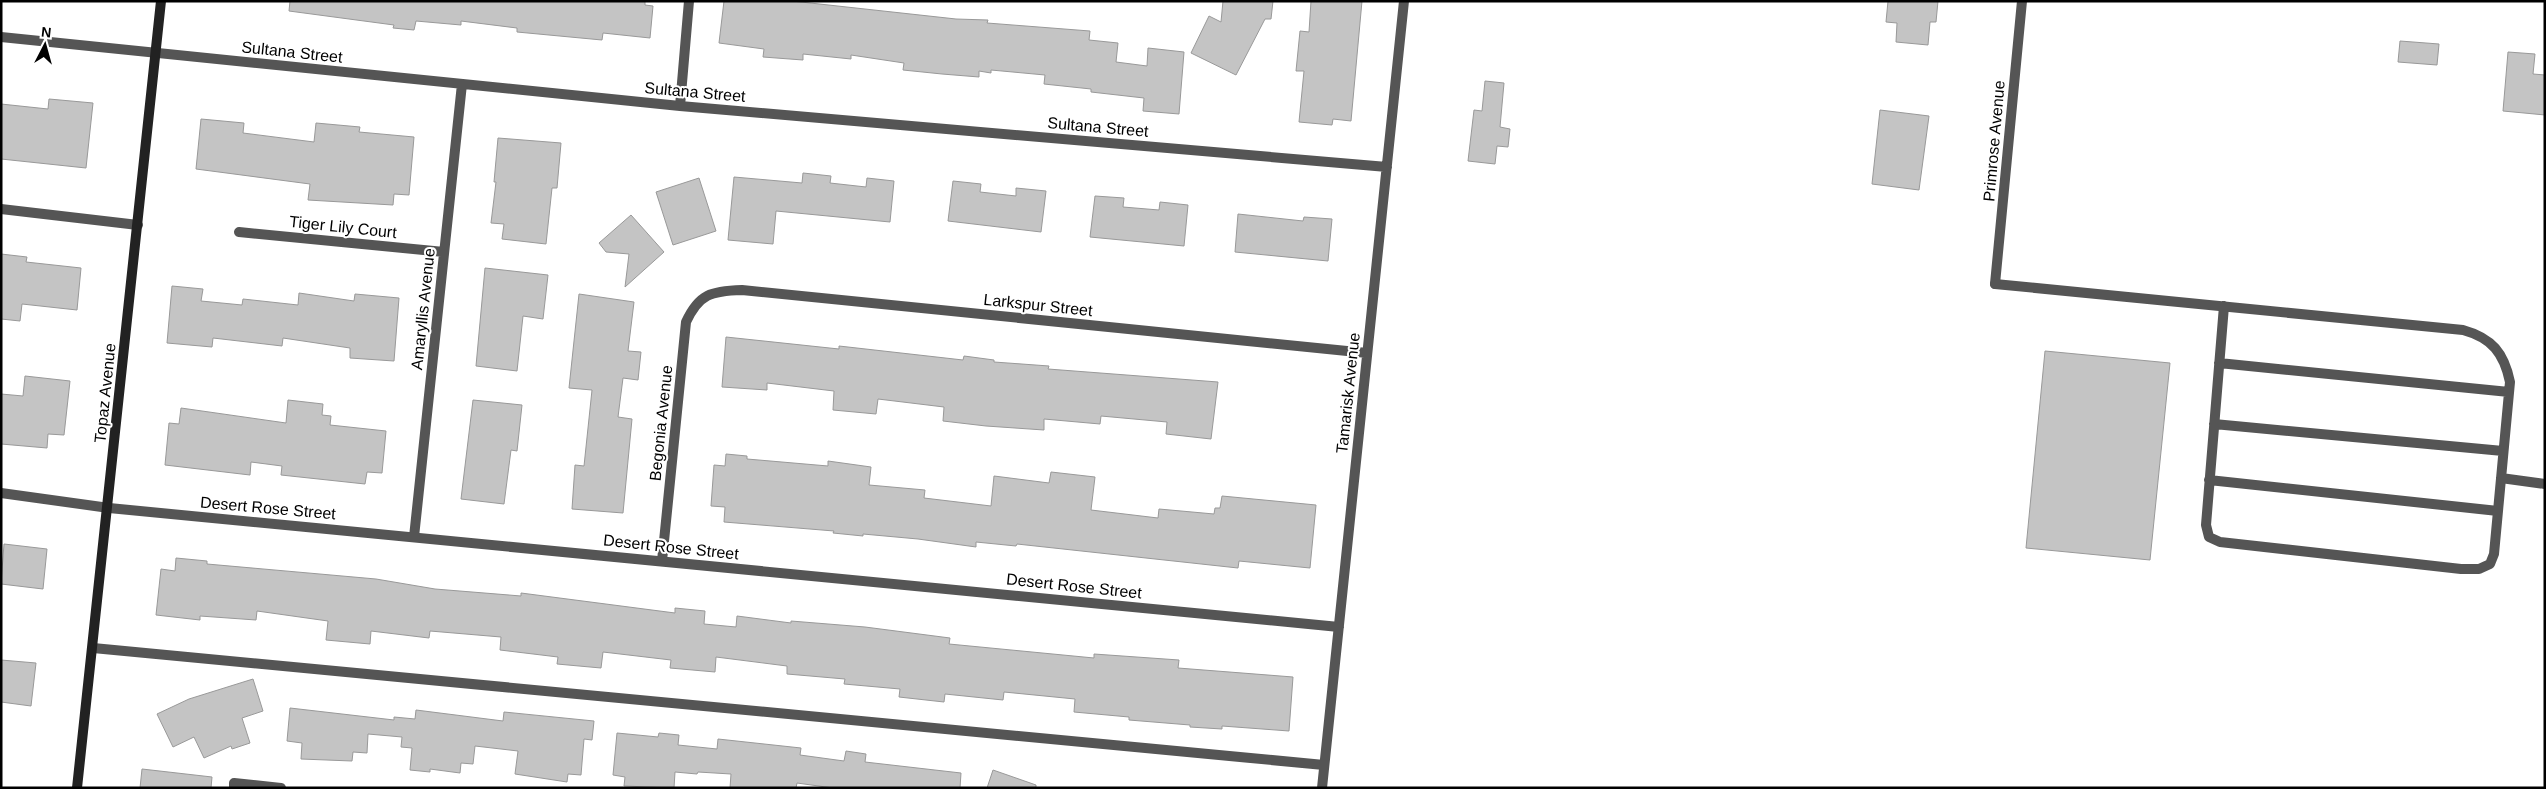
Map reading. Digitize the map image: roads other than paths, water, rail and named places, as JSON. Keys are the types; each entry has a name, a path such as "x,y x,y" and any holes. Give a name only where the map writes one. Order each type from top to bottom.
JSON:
{"street":[{"name":"Topaz Avenue","path":"77,788 161,1"},
{"path":"680,106 689,1"},
{"name":"Tamarisk Avenue","path":"1322,788 1404,1"},
{"name":"Primrose Avenue","path":"2022,1 1995,284 2224,306"},
{"name":"Sultana Street","path":"1,37 680,106 1387,167"},
{"name":"Amaryllis Avenue","path":"414,537 462,84"},
{"path":"1,210 138,225"},
{"name":"Tiger Lily Court","path":"239,232 444,252"},
{"name":"Larkspur Street","path":"706,295 742,290 1367,354"},
{"name":"Begonia Avenue","path":"662,561 686,322 694,306 706,295"},
{"path":"2224,306 2464,330 2478,334 2494,344 2507,367 2510,382 2494,554 2490,564 2479,569 2461,570 2220,542 2209,537 2206,525 2219,363 2224,306"},
{"path":"2219,363 2508,392"},
{"path":"2214,424 2503,451"},
{"path":"2501,478 2545,484"},
{"path":"2209,480 2498,511"},
{"name":"Desert Rose Street","path":"1,493 108,508 1339,627"},
{"path":"93,648 1324,765"},
{"path":"234,786 281,788"}]}
